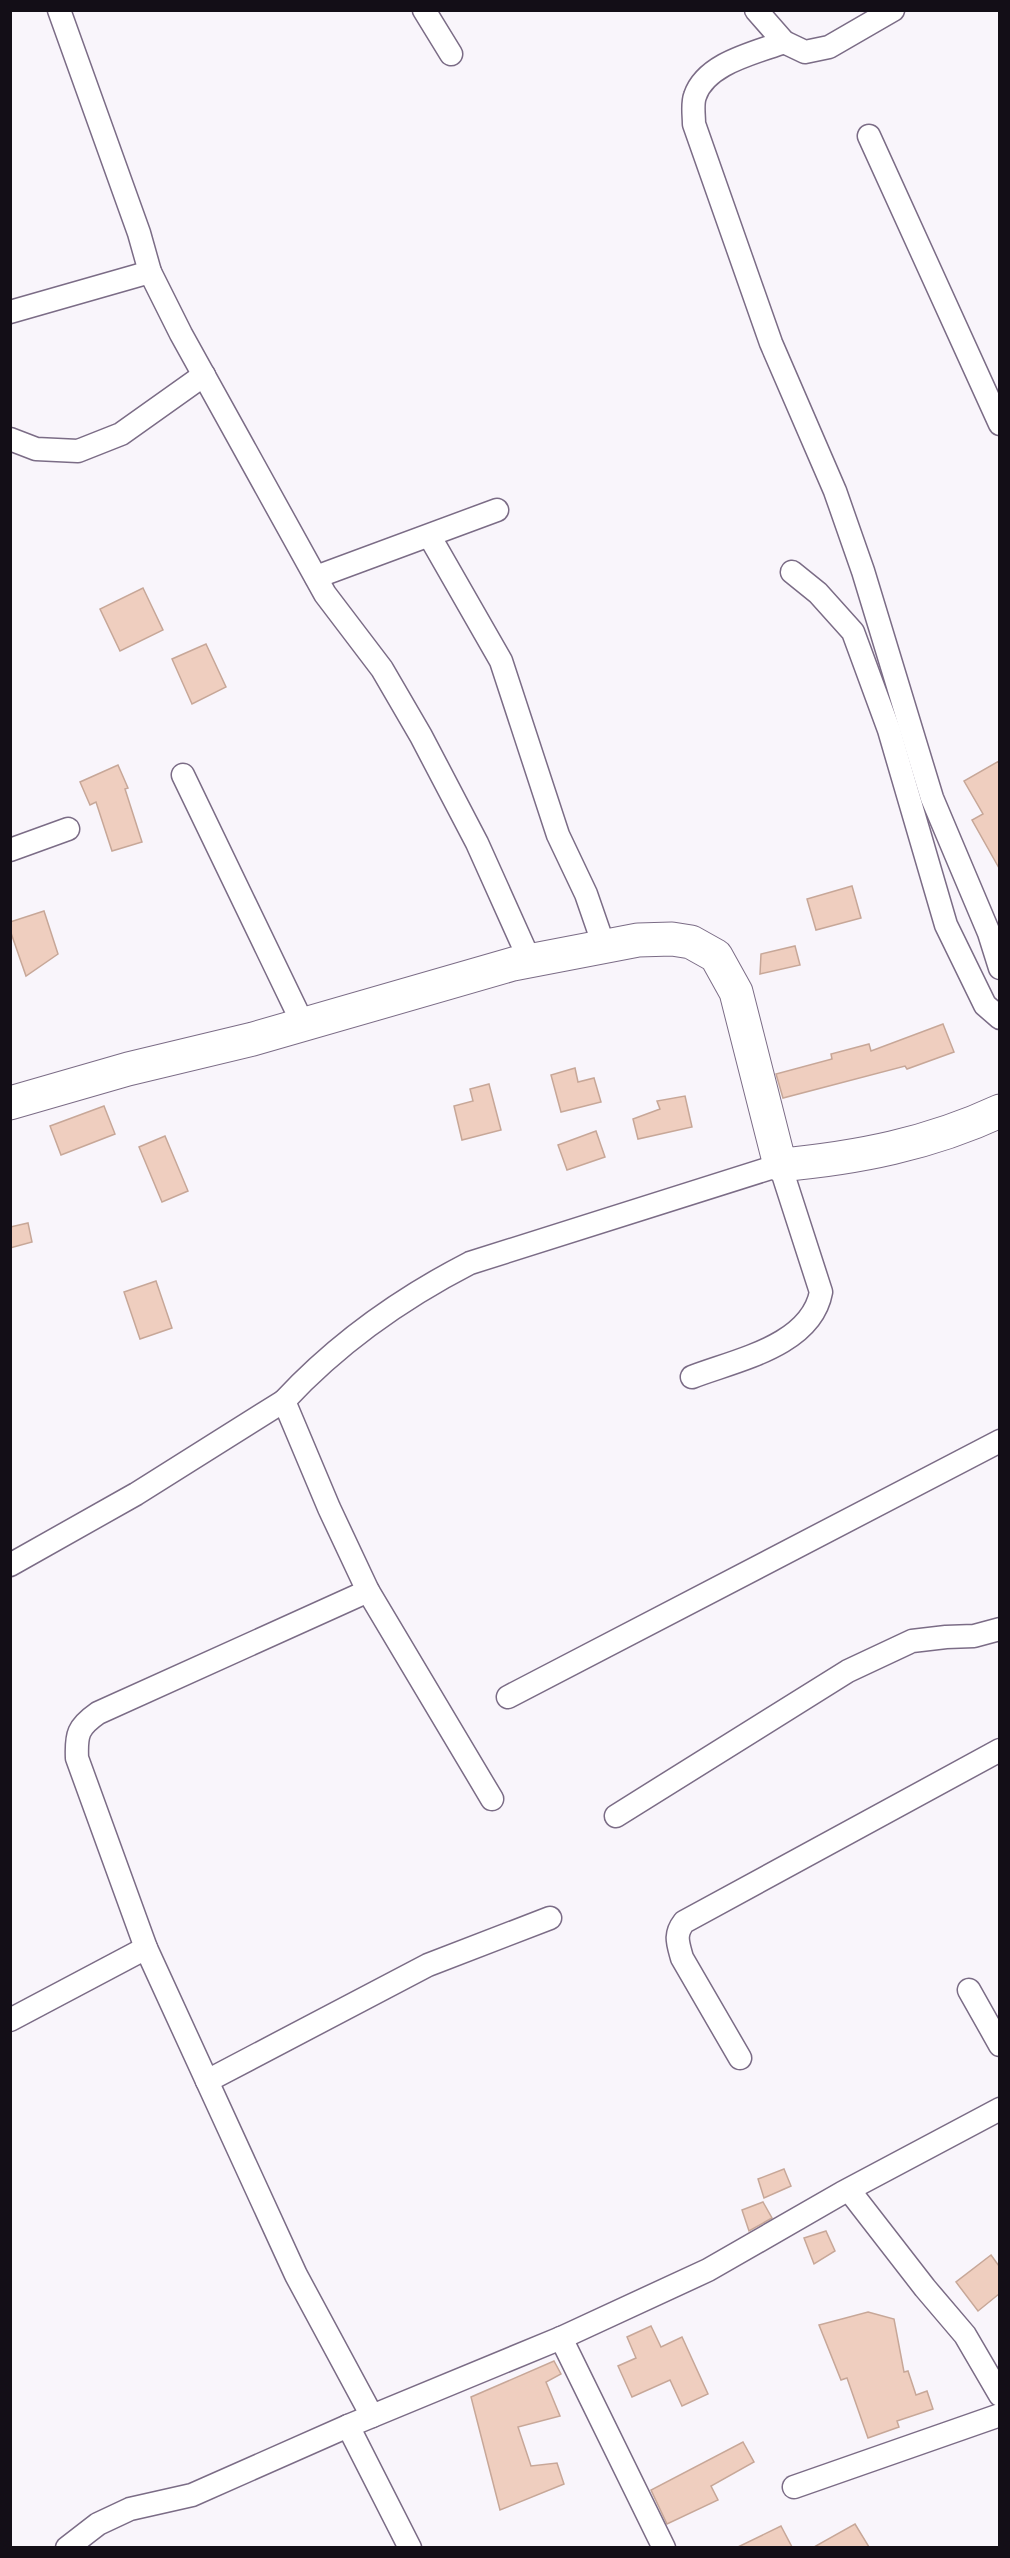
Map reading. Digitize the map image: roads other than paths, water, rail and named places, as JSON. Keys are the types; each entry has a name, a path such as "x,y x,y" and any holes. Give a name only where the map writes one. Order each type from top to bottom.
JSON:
{"street":[{"path":"59,10 139,233 150,272 325,594 382,669 421,736 477,843 530,961"},
{"path":"424,10 451,54"},
{"path":"756,10 784,42 805,52 829,48 893,10"},
{"path":"784,42 715,69 704,78 694,97 694,124 771,343 838,501 863,571 932,798 989,933 999,968"},
{"path":"869,136 999,424"},
{"path":"10,312 150,272"},
{"path":"10,439 36,449 78,451 121,434 204,375"},
{"path":"316,577 430,537 497,510"},
{"path":"430,537 501,661 558,835 586,894 604,946"},
{"path":"792,572 818,593 853,632 889,730 946,925 985,1005 999,1018"},
{"path":"183,775 303,1024"},
{"path":"10,850 68,830"},
{"path":"10,1103 128,1069 254,1039 513,964 638,940 672,939 691,942 716,956 736,992 780,1165 821,1292 818,1306 810,1321 785,1342 692,1377"},
{"path":"10,1565 136,1494 284,1401 313,1370 368,1328 432,1283 470,1263 780,1165 834,1160 894,1149 944,1135 999,1111"},
{"path":"284,1401 329,1508 368,1590 421,1683 492,1798"},
{"path":"508,1697 999,1441"},
{"path":"368,1590 98,1713 86,1721 76,1736 77,1758 146,1948 296,2275 372,2416"},
{"path":"616,1816 848,1671 912,1641 974,1636 999,1629"},
{"path":"740,2058 682,1958 676,1934 684,1922 999,1750"},
{"path":"207,2081 428,1965 550,1918"},
{"path":"10,2020 146,1948"},
{"path":"969,1990 999,2045"},
{"path":"67,2547 98,2524 130,2509 192,2496 372,2416 561,2338 708,2270 999,2109"},
{"path":"849,2190 925,2288 965,2335 999,2395"},
{"path":"561,2338 664,2547"},
{"path":"794,2487 999,2415"},
{"path":"348,2427 411,2547"}]}
